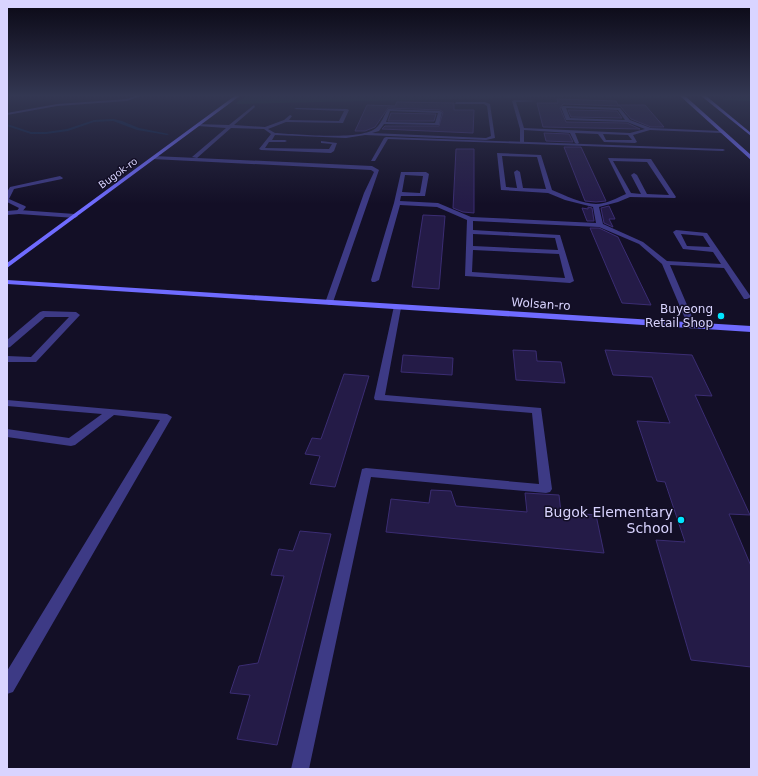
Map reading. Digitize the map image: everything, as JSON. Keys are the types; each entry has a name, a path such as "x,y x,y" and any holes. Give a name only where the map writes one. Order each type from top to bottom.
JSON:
{"street":[{"name":"Bugok-ro","path":"7,266 190,131"},
{"path":"195,157 225,131"},
{"path":"267,131 274,134 346,137 373,131"},
{"path":"365,134 486,139 494,137 493,131"},
{"path":"522,131 522,142"},
{"path":"572,131 577,143"},
{"path":"575,131 630,134 641,131"},
{"path":"703,131 722,132 751,158"},
{"path":"600,133 604,141 635,142 630,134"},
{"path":"274,134 261,149 331,151 335,143 320,142"},
{"path":"373,160 386,138 723,150"},
{"path":"267,141 290,142"},
{"path":"548,191 539,156 499,154 503,189 548,191 567,199 596,206 616,201 629,195 673,197 649,160 610,159 629,195"},
{"path":"154,158 372,168 377,171 367,193 329,303"},
{"path":"517,172 520,190"},
{"path":"375,280 397,203 403,173 426,174 423,195 399,194"},
{"path":"634,175 645,195"},
{"path":"19,212 23,207 7,199 9,188 60,178"},
{"path":"397,203 438,205 470,219 600,225 641,244 665,263 692,326"},
{"path":"596,206 600,225"},
{"path":"7,213 19,212 75,216"},
{"path":"470,219 468,274 570,281 558,236 470,232"},
{"path":"716,250 685,248 676,232 705,234 716,250 747,297"},
{"path":"469,248 562,252"},
{"path":"665,263 726,266"},
{"name":"Wolsan-ro","path":"7,282 397,308 751,329"},
{"path":"300,769 366,472 546,489 536,410 379,398 397,308"},
{"path":"7,345 43,314 76,315 33,360 7,359"},
{"path":"7,404 112,411 167,417 7,686"},
{"path":"7,433 70,442 112,411"}],"building":[{"path":"432,131 473,131 473,133"},
{"path":"544,133 569,134 573,142 546,141"},
{"path":"564,147 581,147 606,201 585,201"},
{"path":"456,149 474,149 474,213 463,212 453,208"},
{"path":"609,206 615,219 609,219 613,227 604,223 601,208"},
{"path":"588,207 592,208 594,221 587,221 582,208 588,209"},
{"path":"423,215 445,216 439,289 412,287"},
{"path":"590,228 599,228 618,237 651,305 622,303"},
{"path":"513,350 536,351 537,361 561,362 565,383 516,380"},
{"path":"605,350 692,355 712,396 695,395 750,515 729,514 751,566 751,667 691,660 656,540 685,542 665,482 657,481 637,421 670,423 652,377 613,375"},
{"path":"403,355 453,358 452,375 401,372"},
{"path":"344,374 369,376 335,487 310,484 320,456 305,454 312,438 321,439"},
{"path":"431,490 451,491 456,506 527,512 525,493 559,495 561,512 596,515 604,553 386,532 391,499 429,503"},
{"path":"300,531 331,534 277,745 237,739 250,695 230,693 239,666 258,663 284,576 271,575 279,549 293,551"}],"waterway":[{"path":"26,131 31,133 59,131"},
{"path":"151,131 167,134"}],"place":[{"name":"Buyeong Retail Shop","path":"721,316"},
{"name":"Bugok Elementary School","path":"681,520"}]}
